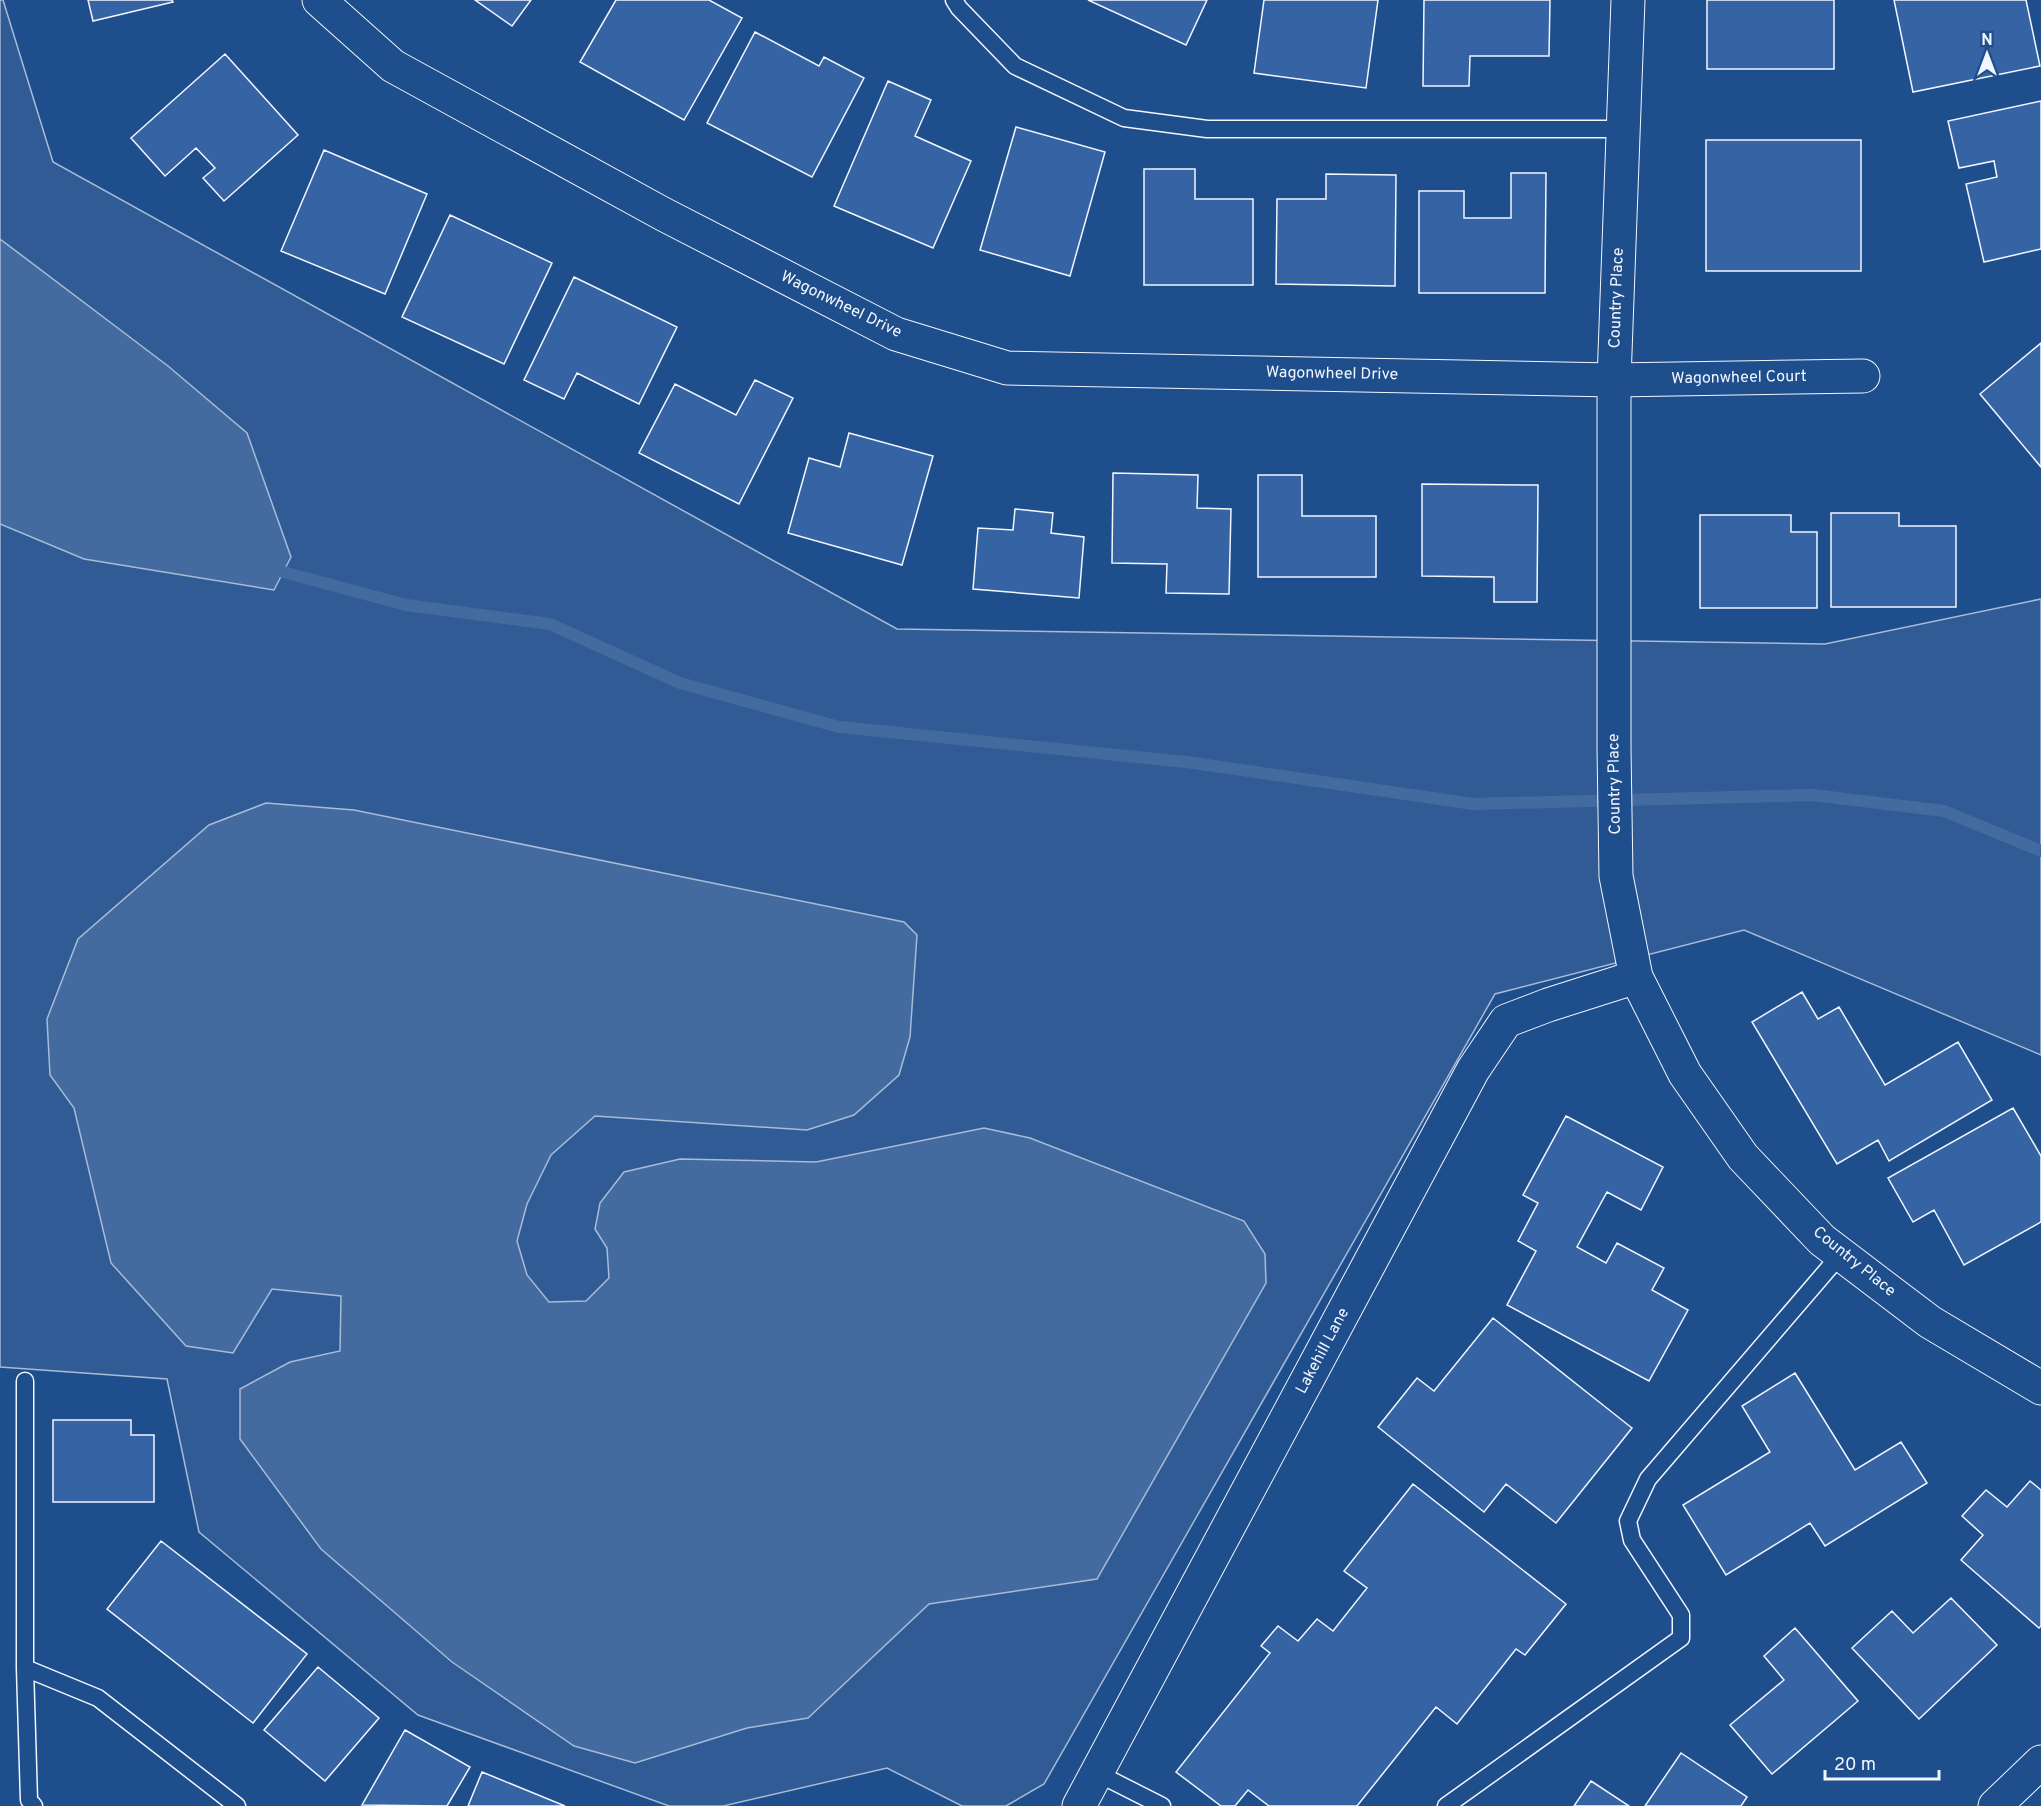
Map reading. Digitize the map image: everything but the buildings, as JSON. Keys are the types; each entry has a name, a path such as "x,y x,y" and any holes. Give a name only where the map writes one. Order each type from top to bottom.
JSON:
{"street":[{"name":"Wagonwheel Drive","path":"319,0 393,66 663,214 896,334 1007,368 1614,380"},
{"name":"Country Place","path":"1628,0 1614,380 1614,681 1616,876 1636,977 1685,1074 1743,1157 1822,1240 1930,1323 2041,1388"},
{"name":"Wagonwheel Court","path":"1614,380 1863,376"},
{"name":"Lakehill Lane","path":"1079,1806 1473,1070 1506,1021 1636,977"},
{"path":"1995,1806 2041,1762"}],"lane":[{"path":"954,0 958,8 1015,66 1124,118 1207,129 1623,129"},
{"path":"1446,1806 1681,1638 1681,1615 1632,1540 1628,1521 1648,1479 1841,1254"},
{"path":"26,1381 25,1668 29,1800 34,1806"},
{"path":"25,1668 98,1698 237,1806"},
{"path":"1097,1773 1162,1806"}],"shaded area":[{"path":"0,0 3,0 53,162 897,629 1825,644 2041,599 2041,1055 1744,930 1495,994 1044,1784 1006,1806 962,1806 887,1768 723,1806 669,1806 418,1715 199,1532 167,1379 0,1367"},
{"path":"0,239 168,366 247,433 291,557 274,590 84,559 0,524"},
{"path":"266,803 354,810 904,922 917,935 910,1037 899,1075 854,1115 807,1130 595,1116 551,1155 527,1204 517,1241 527,1275 549,1302 586,1301 609,1278 607,1248 595,1229 600,1203 624,1172 680,1159 816,1162 984,1128 1030,1138 1244,1221 1265,1254 1266,1283 1097,1579 929,1604 808,1718 747,1728 635,1763 574,1746 452,1662 321,1549 240,1439 240,1389 290,1362 340,1351 341,1296 272,1289 233,1353 186,1346 111,1263 74,1108 50,1075 47,1019 78,939 209,825"}],"waterway":[{"path":"283,572 406,605 550,624 680,683 839,727 1187,762 1473,804 1813,795 1944,811 2041,851"}]}
